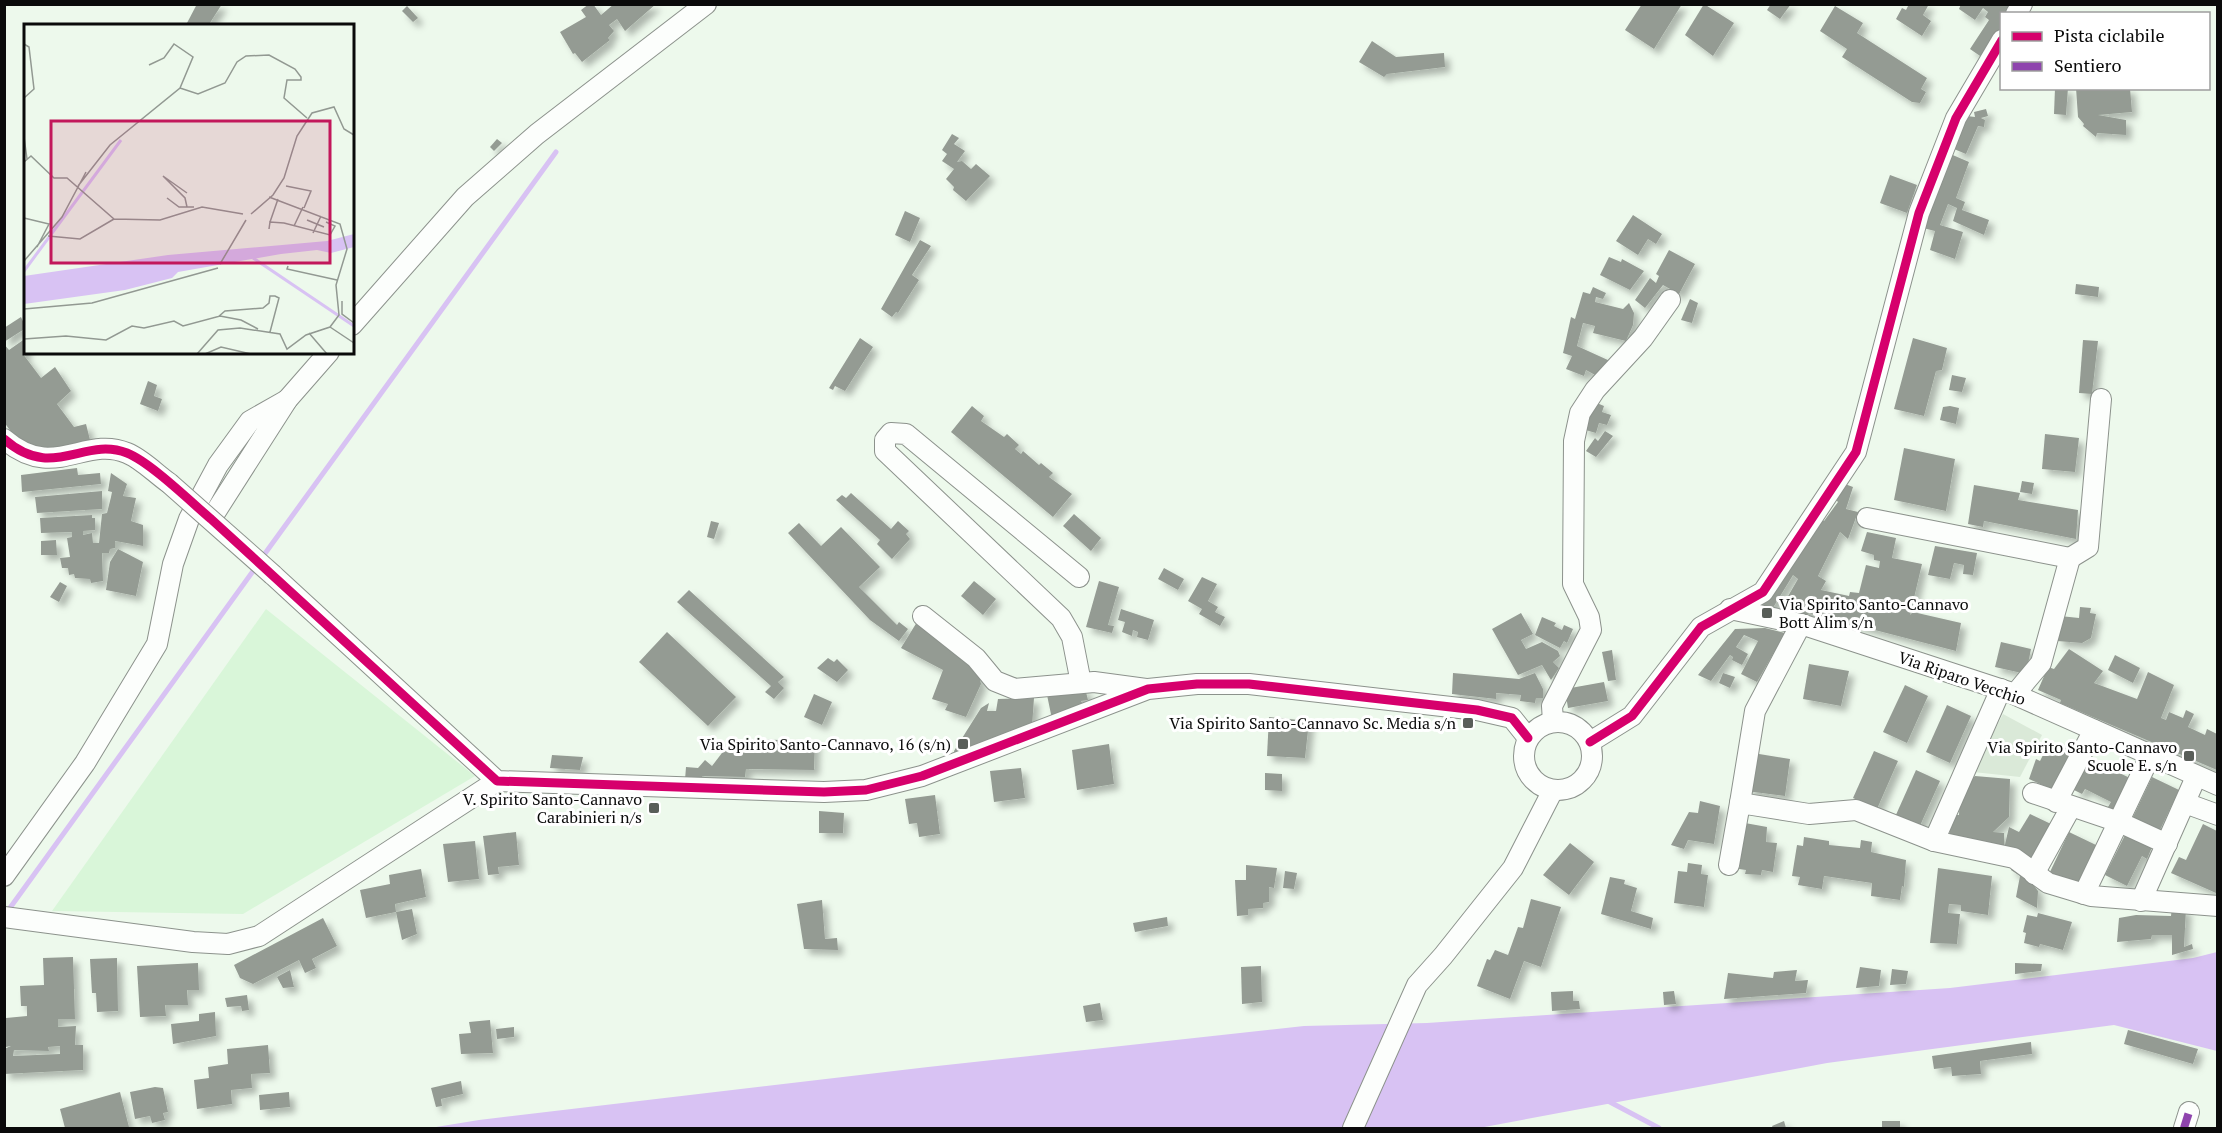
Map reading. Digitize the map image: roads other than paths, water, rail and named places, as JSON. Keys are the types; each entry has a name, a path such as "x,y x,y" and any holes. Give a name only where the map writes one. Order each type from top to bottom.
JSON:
{"street":[{"path":"354,323 465,196 537,134 706,4"},
{"path":"1590,742 1632,716 1701,627 1763,592 1856,452 1919,213 1956,118 2000,42"},
{"path":"1553,722 1552,706 1591,630 1588,617 1573,584 1575,441 1580,413 1595,390 1643,338 1670,300"},
{"path":"210,519 287,400 327,354"},
{"path":"1867,518 2070,558 2088,547 2101,399"},
{"path":"4,876 85,763 157,644 177,553 189,519 218,465 250,421 287,400"},
{"path":"1079,577 906,434 891,433 885,440 885,450 1061,618 1072,637 1082,683"},
{"path":"4,439 20,453 36,458 56,458 104,450 127,453 169,483 210,519 497,781"},
{"path":"1934,841 2008,692 2041,663 2070,558"},
{"name":"Via Riparo Vecchio","path":"1730,609 1801,624 2008,692 2217,785"},
{"path":"923,616 976,658 995,681 1015,689 1094,682 1149,689 1197,684 1249,684 1477,710 1512,718 1528,738"},
{"path":"1729,865 1755,711 1801,624"},
{"path":"4,917 228,944 259,936 497,781 824,792 866,790 954,764 1149,689"},
{"path":"1553,722 1568,723 1581,730 1590,742 1593,756 1589,771 1580,782 1567,789 1553,790 1537,783 1527,770 1524,754 1528,738 1539,727 1553,722"},
{"path":"2034,874 2094,730"},
{"path":"2084,894 2150,756"},
{"path":"2141,901 2196,777"},
{"path":"1353,1128 1417,985 1443,956 1512,868 1553,790"},
{"path":"2033,793 2119,822 2167,844"},
{"path":"1740,803 1809,814 1856,810 1934,841 2014,858 2048,883 2084,894 2141,901 2198,902 2217,906"},
{"path":"2185,803 2217,815"}],"waterway":[{"path":"261,559 556,152"},
{"path":"7,912 256,567"},
{"path":"1608,1101 1659,1128"}],"place":[{"name":"Via Spirito Santo-Cannavo Bott Alim s/n","path":"1767,613"},
{"name":"Via Spirito Santo-Cannavo Sc. Media s/n","path":"1468,723"},
{"name":"Via Spirito Santo-Cannavo, 16 (s/n)","path":"963,744"},
{"name":"Via Spirito Santo-Cannavo Scuole E. s/n","path":"2189,756"},
{"name":"V. Spirito Santo-Cannavo Carabinieri n/s","path":"654,808"}]}
